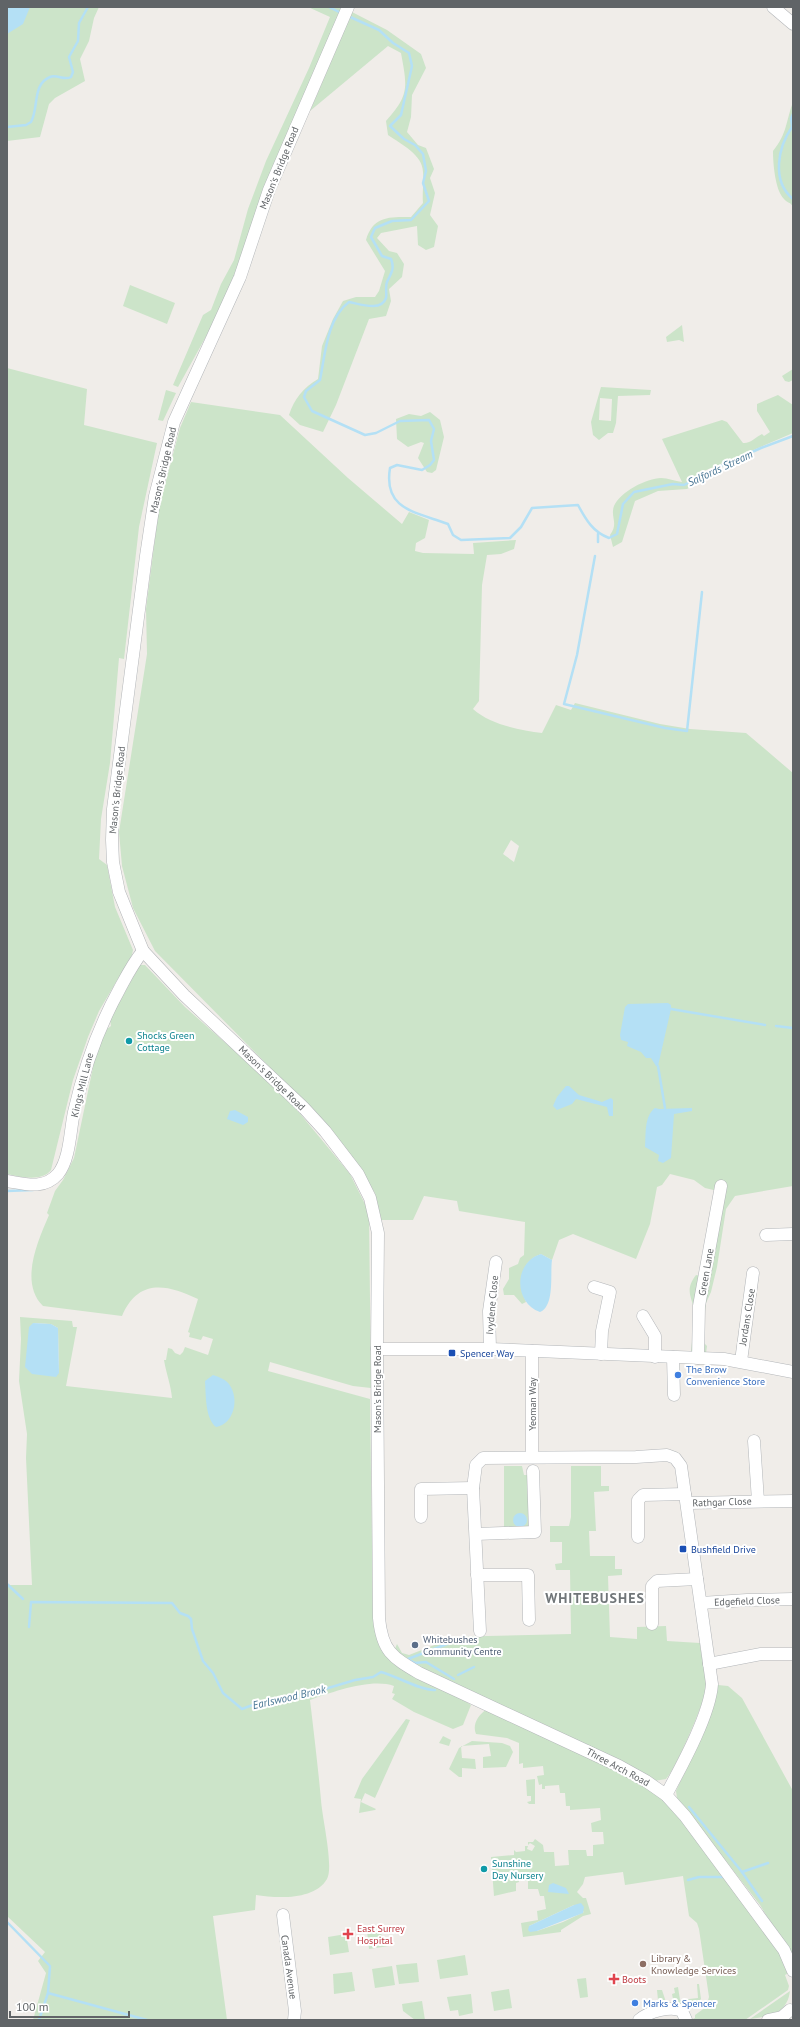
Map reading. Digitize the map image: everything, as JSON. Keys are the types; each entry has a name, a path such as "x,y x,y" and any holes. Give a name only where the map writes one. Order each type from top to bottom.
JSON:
{"street":[{"name":"Mason's Bridge Road","path":"348,7 269,190 240,277 203,359 183,397 174,422 158,483 145,564 113,809 112,840 113,862 119,892 143,951 186,997 303,1107 325,1131 358,1174 370,1198 377,1221 379,1618 384,1644"},
{"path":"772,7 793,24"},
{"name":"Kings Mill Lane","path":"7,1180 36,1186 53,1178 59,1173 65,1159 74,1112 94,1041 103,1019 121,985 143,951"},
{"name":"Green Lane","path":"698,1358 700,1306 721,1186"},
{"path":"766,1235 793,1234"},
{"name":"Ivydene Close","path":"490,1349 489,1311 496,1262"},
{"name":"Jordans Close","path":"741,1361 753,1273"},
{"path":"594,1288 610,1292 602,1331 601,1354"},
{"path":"643,1316 655,1336 655,1356"},
{"path":"377,1349 490,1349 698,1358 741,1361 793,1372"},
{"name":"Yeoman Way","path":"532,1351 532,1457"},
{"path":"673,1357 674,1395"},
{"name":"Rathgar Close","path":"754,1441 758,1501"},
{"path":"480,1631 473,1488 476,1465 483,1458 636,1458 666,1455 675,1458 681,1466 712,1684 711,1696 681,1766 666,1795"},
{"path":"476,1534 535,1532 533,1471"},
{"path":"421,1517 421,1489 473,1488"},
{"name":"Rathgar Close","path":"638,1537 638,1500 643,1495 686,1499 758,1501 793,1500"},
{"path":"477,1576 528,1575 529,1620"},
{"path":"652,1624 652,1586 657,1581 697,1578"},
{"name":"Edgefield Close","path":"701,1603 793,1599"},
{"name":"Three Arch Road","path":"384,1644 393,1656 419,1672 620,1766 666,1795 685,1816 722,1864 784,1950 793,1978"},
{"path":"709,1664 762,1654 793,1654"},
{"name":"Canada Avenue","path":"283,1915 295,2014 294,2020"},
{"path":"639,2020 648,2013 677,2009 682,2011 686,2020"},
{"path":"768,2020 782,2017 791,2012"}],"green space":[{"path":"7,7 99,7 94,18 89,41 80,59 85,81 55,98 49,104 40,137 7,141"},
{"path":"308,7 342,7 239,264 214,322 178,387 173,385 203,315 211,310 221,284 234,260 248,209 266,161 309,68 330,17"},
{"path":"352,12 387,30 421,54 426,68 412,95 411,117 407,132 418,145 426,148 434,169 430,178 435,193 430,215 438,226 434,247 426,250 418,245 417,226 381,233 377,238 389,251 397,253 404,264 402,277 389,289 391,301 386,316 369,319 336,405 323,432 300,425 289,415 291,409 300,394 318,379 322,346 333,319 343,301 356,297 375,297 379,291 385,271 366,240 369,232 373,226 383,220 396,217 411,217 423,203 423,172 419,160 410,150 388,135 386,121 399,104 405,90 405,74 401,53 388,46 310,111"},
{"path":"793,102 793,207 784,199 778,189 774,169 773,151 784,133"},
{"path":"130,285 175,303 167,324 123,306"},
{"path":"682,325 684,342 679,340 667,342 666,337"},
{"path":"7,368 87,389 84,425 157,443 139,527 124,659 119,658 110,763 101,819 99,859 107,865 115,907 133,950 132,955 99,1011 88,1037 73,1080 51,1170 42,1176 30,1178 7,1174"},
{"path":"793,369 793,380 789,382 785,381 782,376"},
{"path":"601,387 651,390 650,395 618,396 616,423 613,433 608,433 599,440 593,435 591,422","holes":["600,398 612,399 611,421 599,420"]},
{"path":"166,390 176,393 163,421 158,420"},
{"path":"778,395 793,405 793,433 700,473 700,481 687,489 658,491 635,501 622,542 613,547 610,535 614,527 613,510 617,501 622,496 634,487 649,480 664,478 682,482 662,439 722,420 727,422 743,443 746,443 762,434 764,436 770,432 757,411 757,404"},
{"path":"191,402 280,415 348,478 402,524 409,512 429,520 425,538 416,543 415,551 423,553 474,554 473,543 516,540 514,549 501,554 487,555 482,585 479,701 473,709 480,715 506,726 542,733 556,705 571,710 575,703 660,724 690,729 746,733 793,773 793,1186 735,1196 726,1209 717,1267 711,1292 706,1303 703,1342 707,1346 706,1353 691,1352 694,1328 694,1308 690,1295 690,1286 696,1275 708,1277 722,1192 705,1188 694,1180 670,1174 662,1185 657,1187 650,1224 636,1259 573,1234 559,1240 552,1260 541,1254 534,1257 529,1262 523,1274 522,1288 526,1302 522,1304 514,1295 504,1295 503,1289 509,1279 509,1268 518,1264 520,1258 524,1255 525,1222 459,1211 457,1201 424,1196 413,1220 381,1220 375,1193 363,1174 320,1118 155,951 133,908 122,866 119,832 147,654 146,609 159,507 180,428","holes":["511,840 519,846 514,862 503,854"]},
{"path":"430,412 440,420 444,437 436,470 432,473 427,472 418,458 424,443 421,442 408,447 397,439 396,419 409,414 421,416"},
{"path":"140,965 145,965 185,1007 238,1054 297,1110 350,1174 369,1212 371,1388 353,1386 270,1362 268,1371 370,1399 373,1621 375,1622 379,1643 471,1705 463,1725 453,1729 414,1712 392,1699 395,1694 392,1693 394,1686 385,1684 352,1687 310,1700 329,1873 327,1879 321,1886 304,1895 274,1897 256,1895 255,1910 213,1916 227,2020 33,2020 46,1973 38,1961 45,1952 7,1916 7,1583 10,1585 32,1585 26,1458 27,1434 19,1381 21,1339 20,1317 72,1321 73,1327 77,1327 66,1386 172,1398 164,1360 166,1360 168,1348 180,1355 185,1347 208,1355 213,1339 203,1336 201,1340 189,1337 190,1333 188,1332 198,1299 175,1290 154,1288 145,1290 136,1295 122,1316 43,1306 36,1296 32,1285 31,1274 36,1249 49,1215 47,1213 55,1191 63,1180 74,1158 96,1053 104,1031 111,1026 110,1019","holes":["33,1323 51,1324 58,1328 59,1373"]},
{"path":"504,1466 522,1466 524,1475 528,1475 531,1527 504,1530"},
{"path":"571,1466 601,1466 601,1486 609,1486 609,1491 594,1492 596,1531 589,1531 590,1556 615,1556 615,1569 622,1569 622,1575 608,1576 610,1637 637,1639 637,1627 666,1626 667,1641 700,1643 706,1677 706,1689 695,1721 676,1763 666,1779 654,1781 423,1670 394,1651 397,1644 402,1653 409,1655 442,1642 442,1637 571,1634 570,1570 556,1570 555,1564 562,1563 562,1542 550,1542 550,1526 569,1526 571,1517"},
{"path":"718,1685 728,1686 742,1698 793,1791 793,1959 760,1905 677,1798 676,1791 705,1729 715,1700"},
{"path":"486,1710 567,1745 652,1789 675,1811 776,1944 789,1973 785,1975 789,1986 788,1990 745,2020 690,2020 695,2018 695,2015 706,2007 709,1997 699,1929 697,1923 689,1916 683,1876 625,1885 623,1872 585,1877 583,1884 577,1892 583,1898 586,1898 591,1914 583,1916 561,1930 561,1932 523,1937 521,1923 538,1920 537,1911 546,1909 544,1896 540,1896 538,1889 528,1889 528,1881 524,1881 523,1874 518,1875 519,1882 516,1883 516,1891 494,1896 491,1857 514,1855 514,1850 516,1852 525,1851 525,1846 528,1846 527,1849 532,1851 535,1846 530,1843 528,1845 528,1842 533,1842 535,1839 543,1845 544,1852 554,1852 555,1866 569,1865 568,1850 586,1850 587,1856 593,1856 593,1845 604,1844 603,1832 592,1832 591,1823 601,1820 600,1808 570,1810 570,1806 566,1806 565,1793 560,1793 559,1785 545,1786 545,1789 542,1789 542,1784 539,1785 537,1776 544,1775 543,1766 523,1768 523,1763 519,1764 519,1743 507,1738 476,1734 475,1724 478,1717","holes":["574,1905 584,1912 563,1922 537,1931 529,1926"]},
{"path":"406,1719 410,1720 375,1798 365,1793 361,1802 376,1809 359,1813 361,1799 354,1798 362,1779"},
{"path":"443,1736 451,1740 449,1746 439,1743"},
{"path":"472,1741 502,1743 510,1746 513,1752 506,1767 483,1768 483,1757 491,1756 489,1744 463,1746"},
{"path":"461,1747 462,1758 475,1759 476,1769 462,1768 462,1777 459,1777 449,1769 459,1748"},
{"path":"535,1779 535,1804 529,1804 527,1802 531,1801 531,1796 527,1796 526,1780"},
{"path":"381,1929 382,1941 388,1941 389,1946 369,1949 367,1931"},
{"path":"346,1934 349,1952 330,1955 328,1937"},
{"path":"465,1955 468,1975 440,1979 437,1960"},
{"path":"417,1963 419,1982 399,1984 396,1965"},
{"path":"392,1966 395,1985 375,1988 372,1969"},
{"path":"352,1972 355,1991 334,1994 333,1974"},
{"path":"586,1978 588,1997 580,1998 577,1979"},
{"path":"697,1984 699,1984 701,1999 698,2002 674,2004 672,1994 675,1993 674,1988 678,1987 680,2000 698,1998"},
{"path":"509,1989 512,2008 494,2011 491,1992"},
{"path":"657,1990 662,1990 666,2002 662,2002 662,2005 651,2006 643,2003 658,2000"},
{"path":"790,1991 785,2005 781,2009 771,2015 750,2019"},
{"path":"471,1994 473,2013 459,2016 458,2010 450,2011 447,1997"},
{"path":"422,2001 425,2020 415,2020 403,2011 402,2004"}],"water":[{"path":"7,7 30,7 23,24 7,34"},
{"path":"668,1003 671,1005 671,1009 658,1066 656,1066 651,1058 646,1058 641,1052 627,1046 628,1042 621,1040 620,1035 625,1007 628,1004"},
{"path":"566,1086 569,1086 579,1095 602,1102 611,1098 613,1100 613,1116 609,1116 607,1107 576,1099 572,1104 557,1110 553,1106 557,1097"},
{"path":"655,1108 692,1108 692,1111 674,1114 671,1158 663,1163 658,1161 659,1155 645,1147 647,1120 651,1111"},
{"path":"235,1110 248,1117 248,1122 243,1125 227,1119 230,1111"},
{"path":"541,1254 552,1260 550,1297 545,1309 540,1312 531,1307 525,1300 521,1291 520,1282 526,1265 532,1258"},
{"path":"33,1323 51,1324 58,1328 59,1373 56,1377 32,1374 25,1367 29,1327"},
{"path":"213,1375 222,1378 229,1384 234,1397 231,1416 222,1425 216,1427 212,1423 208,1412 205,1381"},
{"path":"520,1513 525,1515 527,1520 525,1525 520,1527 515,1525 513,1520 515,1515"},
{"path":"553,1883 566,1888 569,1894 548,1892 549,1885"},
{"path":"581,1903 584,1907 583,1913 537,1931 530,1932 528,1930 529,1926"}],"waterway":[{"name":"Salfords Stream","path":"7,127 26,125 31,122 38,91 44,80 53,76 66,78 71,77 73,72 69,57 78,41 79,23 88,7"},
{"name":"Salfords Stream","path":"329,7 341,13"},
{"name":"Salfords Stream","path":"348,16 379,30 393,43 409,53 412,66 401,115 390,126 404,139 415,145 423,154 426,171 423,183 429,201 411,220 392,221 375,228 371,237 382,256 391,259 393,266 386,284 386,298 380,305 370,306 349,302 342,309 331,327 320,380 306,391 304,397 312,411 365,435 376,433 400,421 429,420 434,429 431,441 434,460 430,465 422,470 397,465 390,468 389,482 392,493 397,501 404,507 414,512 448,524 453,535 461,540 510,538 521,527 532,508 578,505 590,525 609,538 617,534 623,504 634,492 673,484 684,485 723,465 793,436"},
{"path":"793,114 791,118 792,127 783,144 779,164 779,174 782,183 786,192 793,199"},
{"name":"Salfords Stream","path":"598,534 598,542"},
{"path":"595,556 577,655 564,704 665,728 687,731 702,592"},
{"path":"671,1009 765,1025"},
{"path":"776,1026 793,1028"},
{"path":"658,1066 665,1108"},
{"path":"7,1191 33,1190"},
{"name":"Earlswood Brook","path":"7,1584 23,1599"},
{"name":"Earlswood Brook","path":"29,1627 31,1602 172,1603 180,1613 191,1619 192,1629 203,1661 213,1673 223,1693 242,1709 273,1699 305,1695 355,1680 373,1677 381,1672 416,1686 435,1690"},
{"path":"454,1679 426,1662 415,1663 408,1659 460,1639"},
{"name":"Earlswood Brook","path":"458,1675 474,1667"},
{"path":"689,1807 742,1872 762,1901"},
{"path":"742,1872 768,1863"},
{"path":"688,1880 699,1877 724,1877"},
{"path":"7,1922 50,1966 48,1993 39,2020"},
{"path":"48,1993 147,2020"}],"place":[{"name":"Shocks Green Cottage","path":"129,1041"},
{"name":"Spencer Way","path":"452,1353"},
{"name":"The Brow Convenience Store","path":"678,1375"},
{"name":"Bushfield Drive","path":"683,1549"},
{"name":"Whitebushes Community Centre","path":"415,1645"},
{"name":"Sunshine Day Nursery","path":"484,1869"},
{"name":"East Surrey Hospital","path":"348,1934"},
{"name":"Library & Knowledge Services","path":"643,1964"},
{"name":"Boots","path":"614,1979"},
{"name":"Marks & Spencer","path":"635,2003"}],"district":[{"name":"WHITEBUSHES","path":"595,1598"}]}
